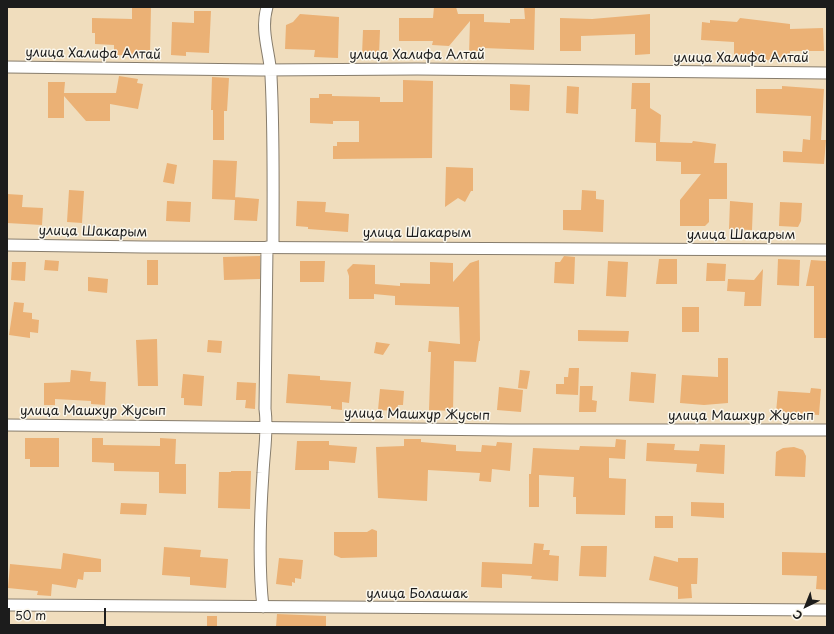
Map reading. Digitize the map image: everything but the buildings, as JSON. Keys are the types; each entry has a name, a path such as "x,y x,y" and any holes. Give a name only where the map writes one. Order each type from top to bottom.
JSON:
{"street":[{"path":"263,607 261,589 261,517 267,426 265,409 273,123 271,70 264,34 267,7"},
{"name":"улица Халифа Алтай","path":"7,67 827,73"},
{"name":"улица Шакарым","path":"7,245 827,250"},
{"name":"улица Машхур Жусып","path":"7,425 267,426 519,430 827,430"},
{"name":"улица Болашак","path":"7,605 827,610"}]}
